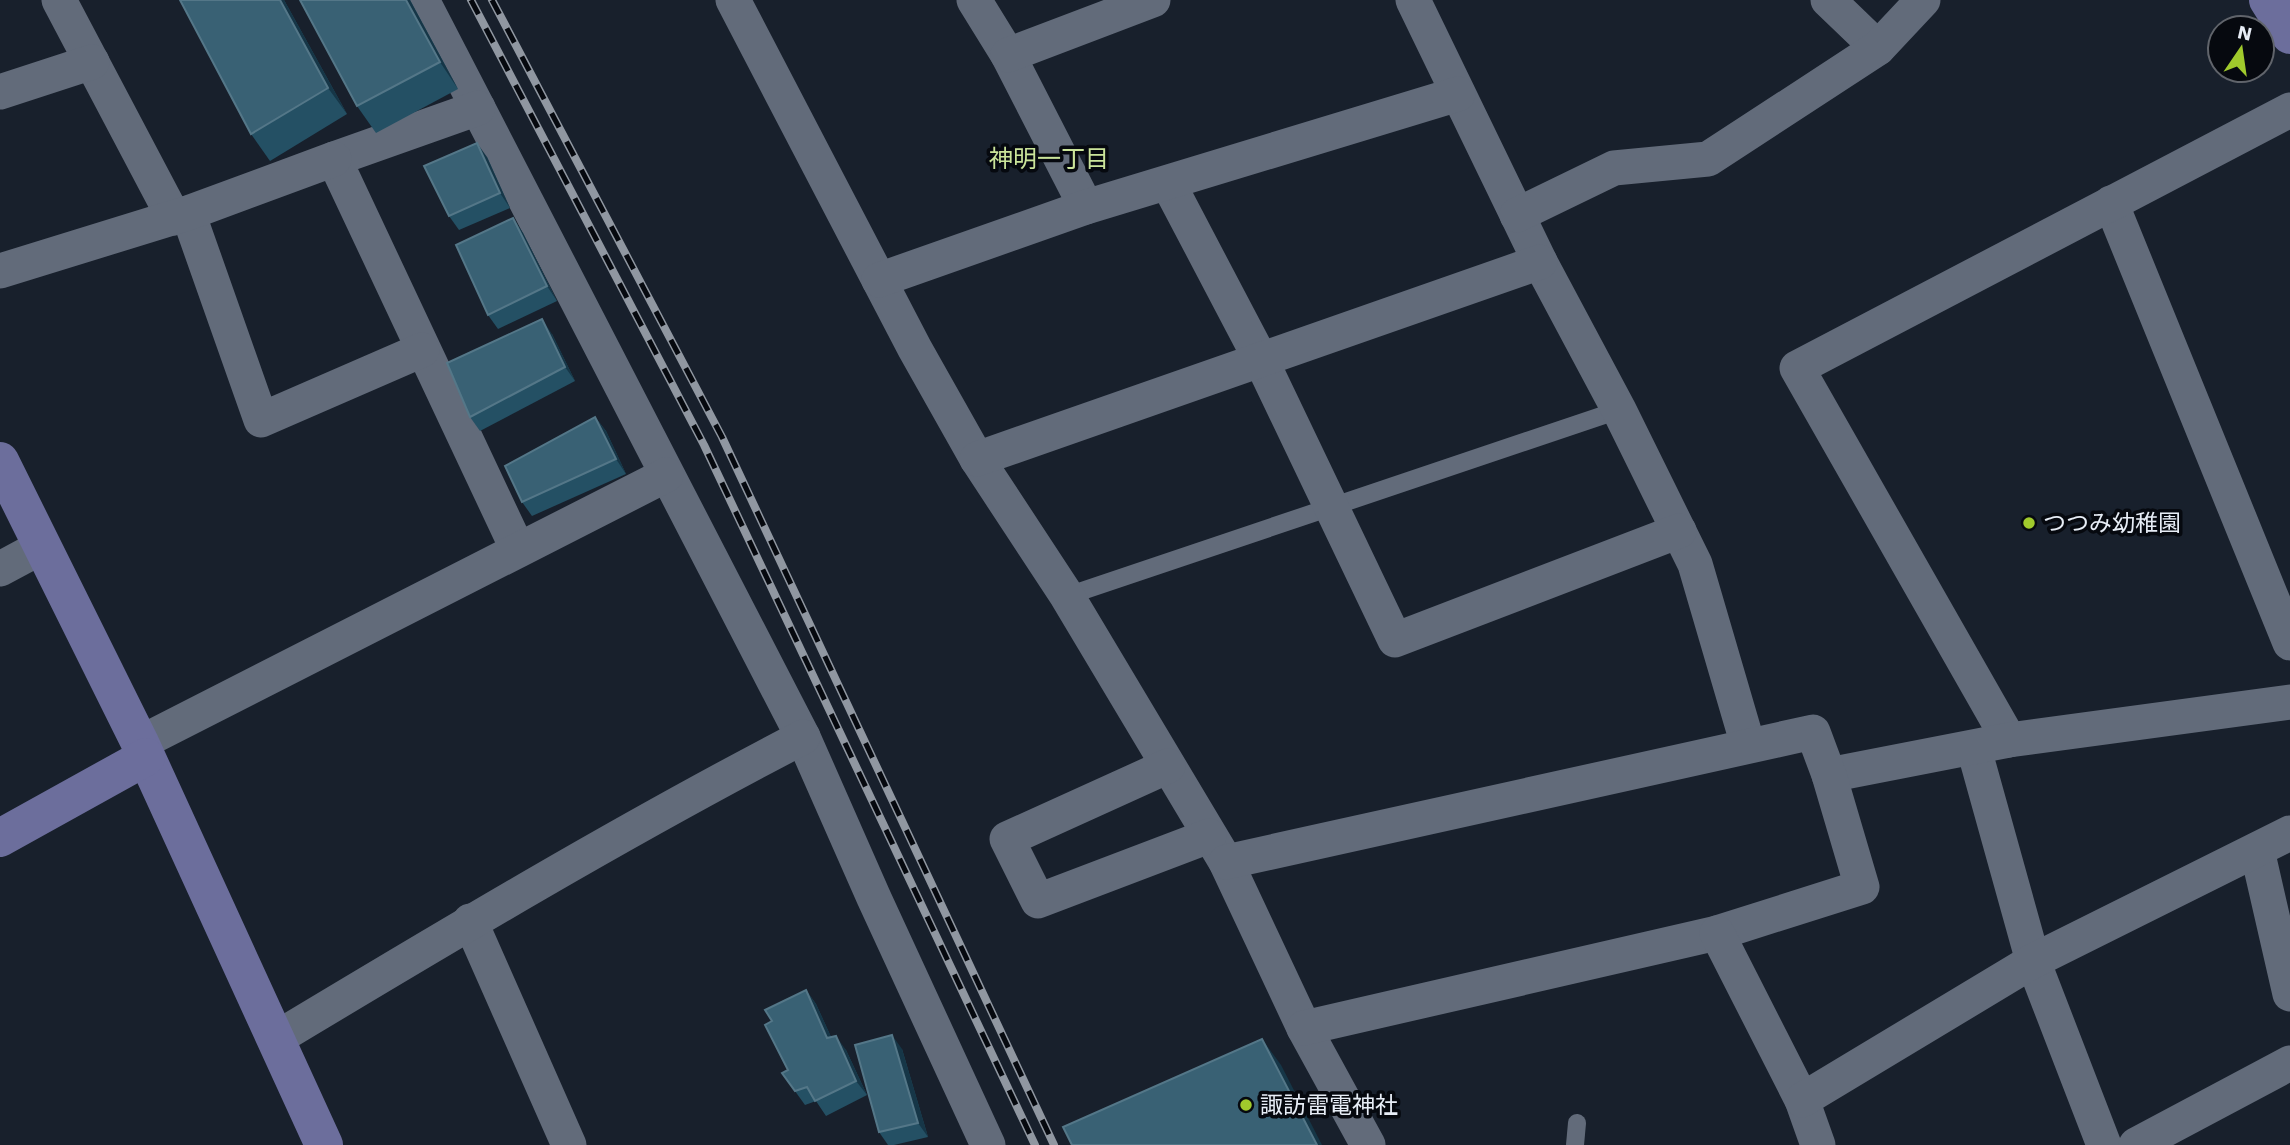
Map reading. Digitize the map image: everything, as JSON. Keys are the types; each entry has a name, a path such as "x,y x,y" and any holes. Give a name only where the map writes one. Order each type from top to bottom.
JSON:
{"street":[{"path":"59,0 181,216 261,420 422,351"},
{"path":"422,0 803,737 988,1145"},
{"path":"733,0 976,459 1067,596 1217,849 1304,1028 1368,1145"},
{"path":"974,0 1008,55 1086,207"},
{"path":"1008,55 1153,0"},
{"path":"1413,0 1540,262 1619,410 1695,564 1748,746"},
{"path":"1828,0 1878,48"},
{"path":"1517,215 1614,168 1708,159 1878,48 1923,0"},
{"path":"2267,0 2290,35"},
{"path":"0,92 92,62"},
{"path":"879,280 1086,207 1458,93"},
{"path":"0,271 181,216 478,108"},
{"path":"2009,740 1797,368 2290,110"},
{"path":"334,159 422,351 518,550"},
{"path":"1168,183 1261,360 1395,640 1679,531"},
{"path":"2111,203 2290,643"},
{"path":"976,459 1540,262"},
{"path":"0,461 143,750 277,1038 321,1144"},
{"path":"0,838 143,750 518,550 666,475"},
{"path":"0,569 43,546"},
{"path":"1829,775 2009,740 2290,702"},
{"path":"1168,766 1007,839 1038,901 1217,849 1813,732 1829,775 1862,887 1717,933 1304,1028"},
{"path":"277,1038 470,922 724,778 803,737"},
{"path":"1974,748 2033,961 2104,1145"},
{"path":"1801,1100 2033,961 2290,833"},
{"path":"2257,850 2290,994"},
{"path":"470,922 569,1145"},
{"path":"1717,933 1801,1100 1818,1145"},
{"path":"2136,1145 2290,1063"}],"lane":[{"path":"1067,596 1619,410"},
{"path":"1575,1145 1577,1123"}],"building":[{"path":"180,0 280,0 328,88 251,134"},
{"path":"300,0 406,0 440,62 357,106"},
{"path":"477,143 500,193 449,216 424,166"},
{"path":"513,218 547,286 488,315 456,245"},
{"path":"542,319 565,367 470,417 447,363"},
{"path":"595,417 616,459 522,502 505,466"},
{"path":"806,990 827,1038 836,1036 856,1081 815,1101 807,1087 795,1091 782,1073 788,1070 765,1025 772,1021 765,1010"},
{"path":"892,1035 918,1123 879,1132 855,1045"},
{"path":"1262,1039 1317,1145 1072,1145 1063,1127"}],"railway":[{"path":"471,0 704,445 1035,1145"},
{"path":"492,0 722,437 1054,1145"}],"place":[{"name":"つつみ幼稚園","path":"2029,523"},
{"name":"諏訪雷電神社","path":"1246,1105"}],"district":[{"name":"神明一丁目","path":"1049,159"}]}
